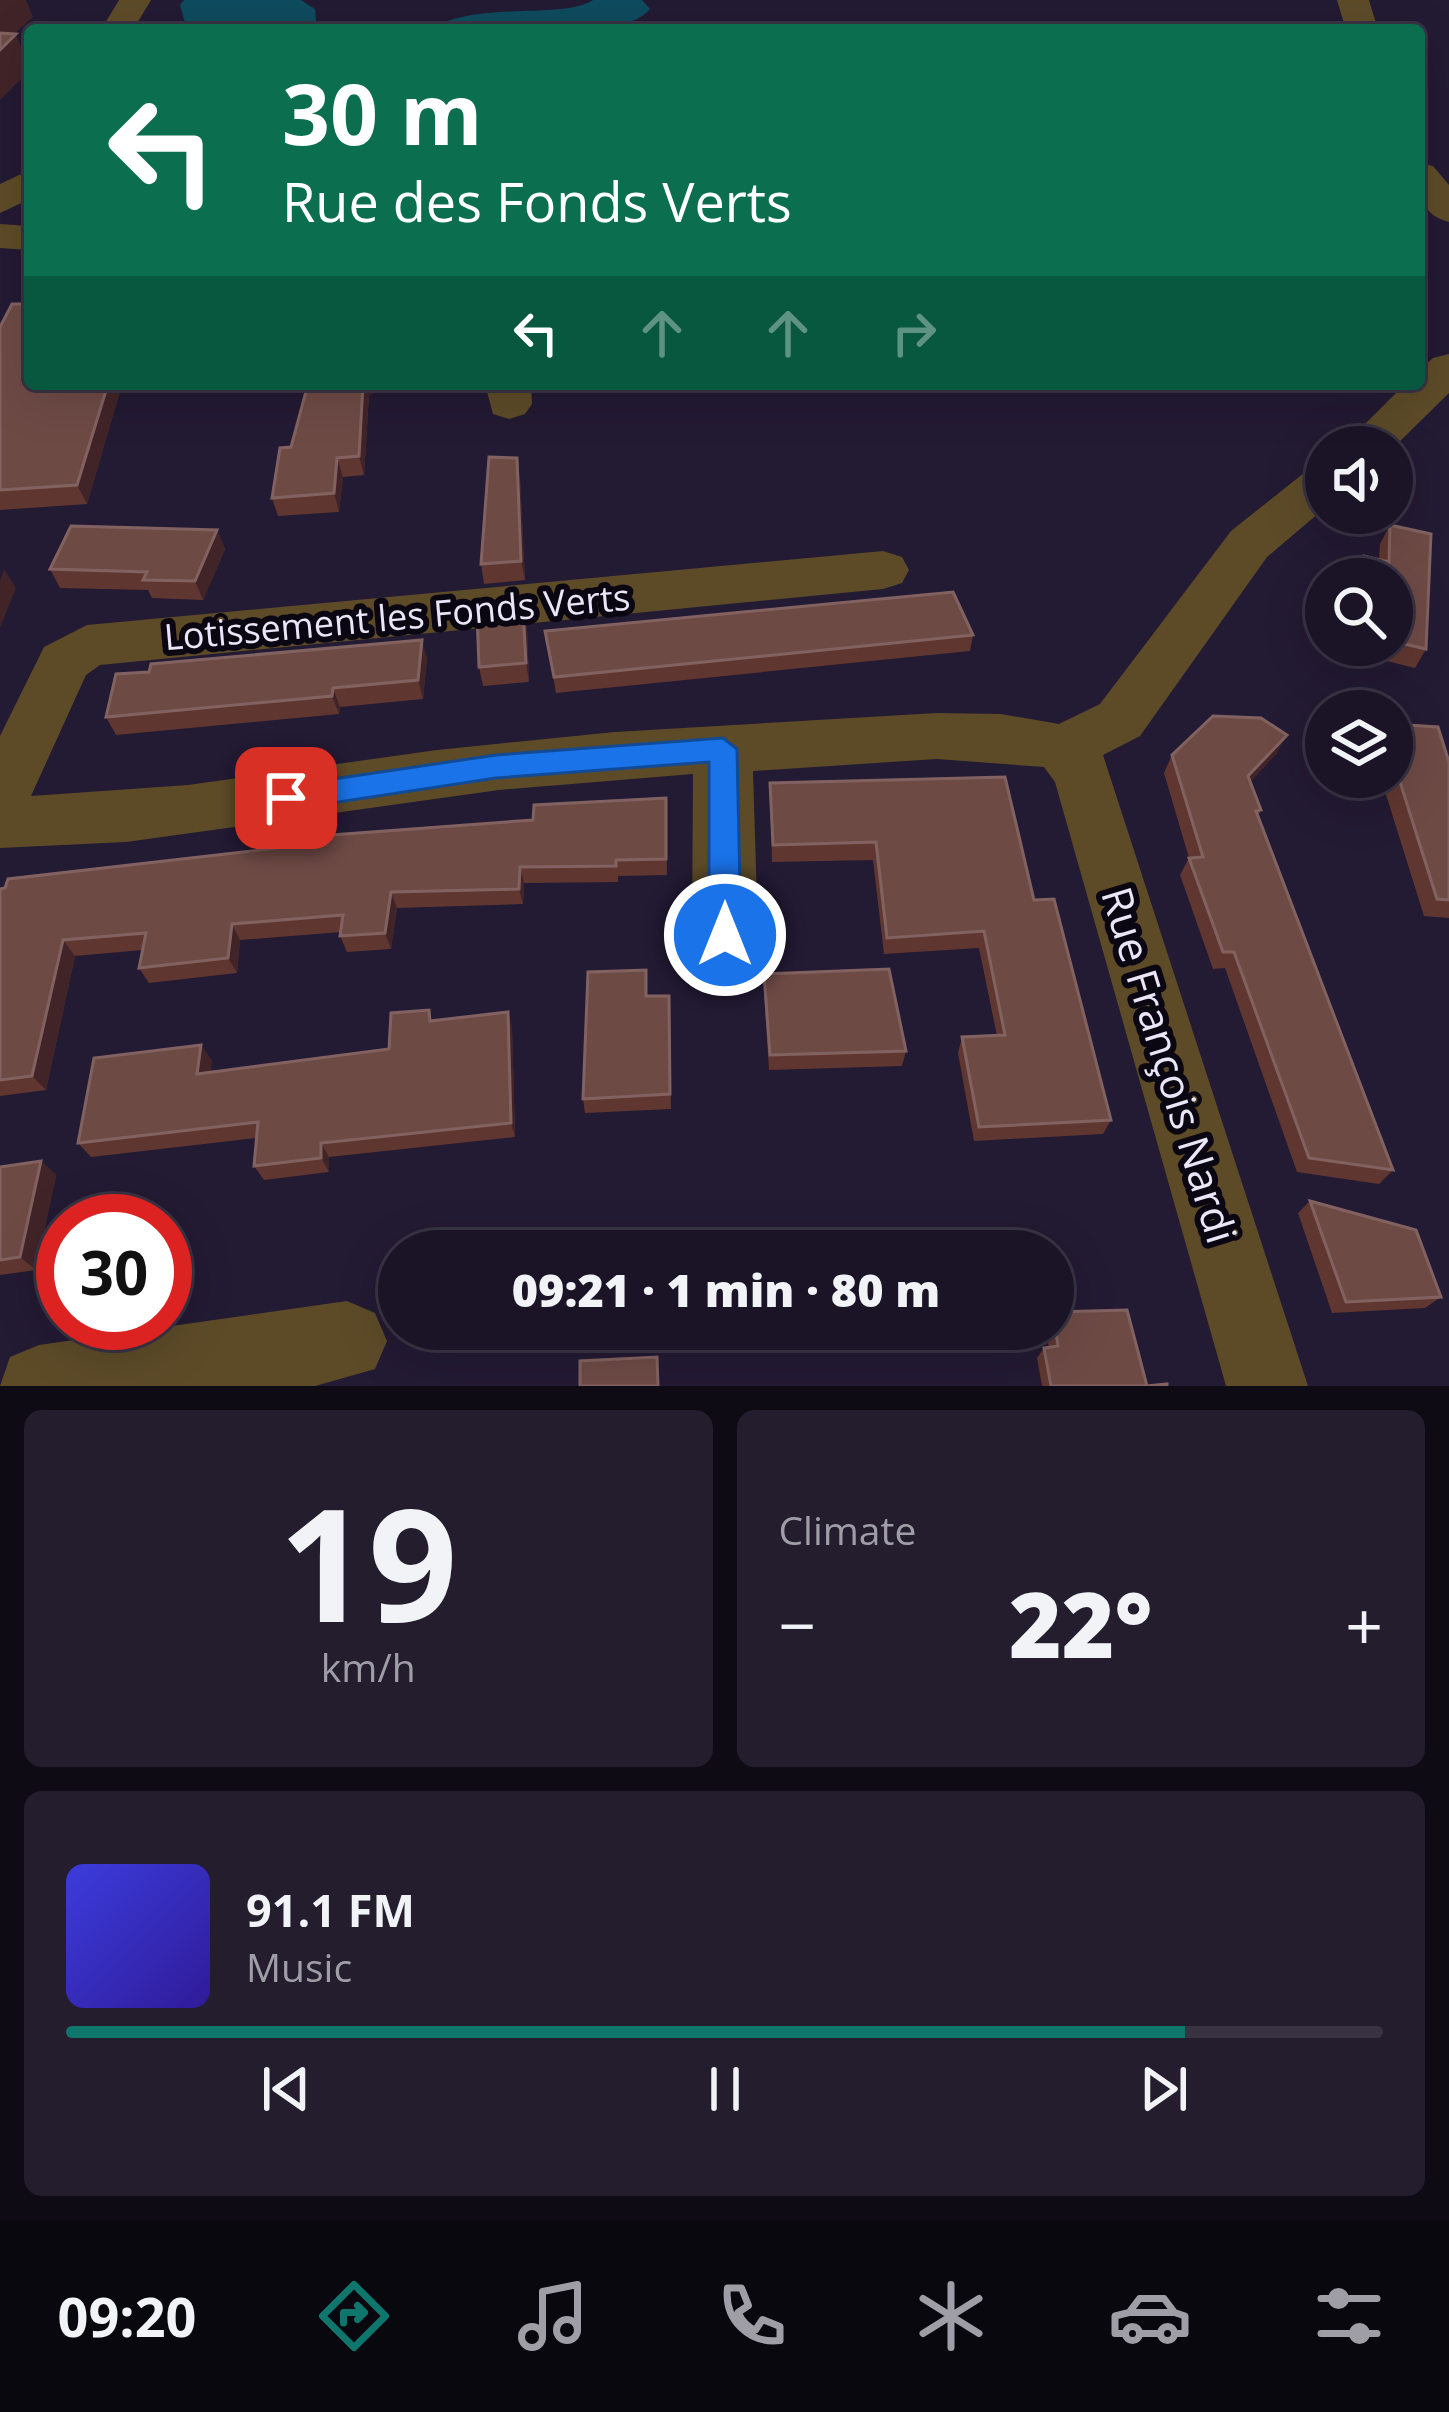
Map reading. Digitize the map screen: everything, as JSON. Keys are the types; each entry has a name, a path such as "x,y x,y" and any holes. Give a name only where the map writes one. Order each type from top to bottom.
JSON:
{"street":[{"path":"1425,182 1449,210"},
{"path":"1388,426 1449,368"},
{"path":"0,822 55,822 332,793 496,766 723,749 1013,734 1063,748 1120,721 1249,544 1305,498"},
{"name":"Lotissement les Fonds Verts","path":"0,798 64,662 87,646 883,570"},
{"name":"Rue François Nardi","path":"1063,748 1083,775 1270,1383"},
{"path":"723,749 725,935"},
{"path":"39,1386 347,1341"}],"water":[{"path":"184,0 301,0 315,9 316,24 185,24 180,5"},
{"path":"593,0 642,0 650,9 621,24 442,24 470,15 580,6"}],"building":[{"path":"0,33 16,34 0,50"},
{"path":"12,304 24,304 24,390 106,390 77,485 0,490 0,327"},
{"path":"306,390 363,390 359,456 337,458 334,493 272,498 280,448 291,447"},
{"path":"489,457 517,458 521,561 481,564"},
{"path":"71,526 217,530 195,581 143,580 147,572 50,569"},
{"path":"1413,530 1431,534 1426,649 1413,646 1413,558 1389,558 1390,534 1413,534"},
{"path":"953,592 973,635 554,677 545,631"},
{"path":"523,609 526,663 479,667 477,613"},
{"path":"422,640 418,680 333,688 332,696 106,717 116,674 149,672 151,664"},
{"path":"1213,716 1261,718 1287,735 1248,776 1261,810 1256,811 1393,1170 1309,1158 1234,952 1223,952 1189,858 1203,857 1172,755"},
{"path":"1413,725 1438,727 1449,762 1449,900 1437,899 1405,798 1413,798"},
{"path":"1005,777 1034,900 1054,899 1111,1120 979,1127 962,1037 1005,1035 984,931 887,938 876,842 773,845 770,783"},
{"path":"666,798 666,859 616,860 616,866 520,867 519,889 391,892 385,933 340,936 343,915 232,924 228,958 139,968 146,933 63,940 32,1076 0,1080 0,889 8,879 277,848 278,839 533,820 534,805"},
{"path":"889,969 906,1051 770,1055 764,974"},
{"path":"646,970 646,996 669,996 670,1094 583,1099 588,972"},
{"path":"429,1010 430,1021 508,1012 511,1123 321,1143 321,1158 254,1166 258,1122 78,1143 94,1058 201,1045 197,1074 389,1049 391,1013"},
{"path":"41,1161 20,1257 0,1260 0,1167"},
{"path":"1310,1201 1416,1230 1441,1297 1346,1302"},
{"path":"1127,1310 1147,1386 1051,1386 1044,1350 1074,1350 1074,1311"},
{"path":"657,1357 658,1386 580,1386 580,1361"}],"route":[{"path":"286,798 496,766 723,749 725,935"}]}
